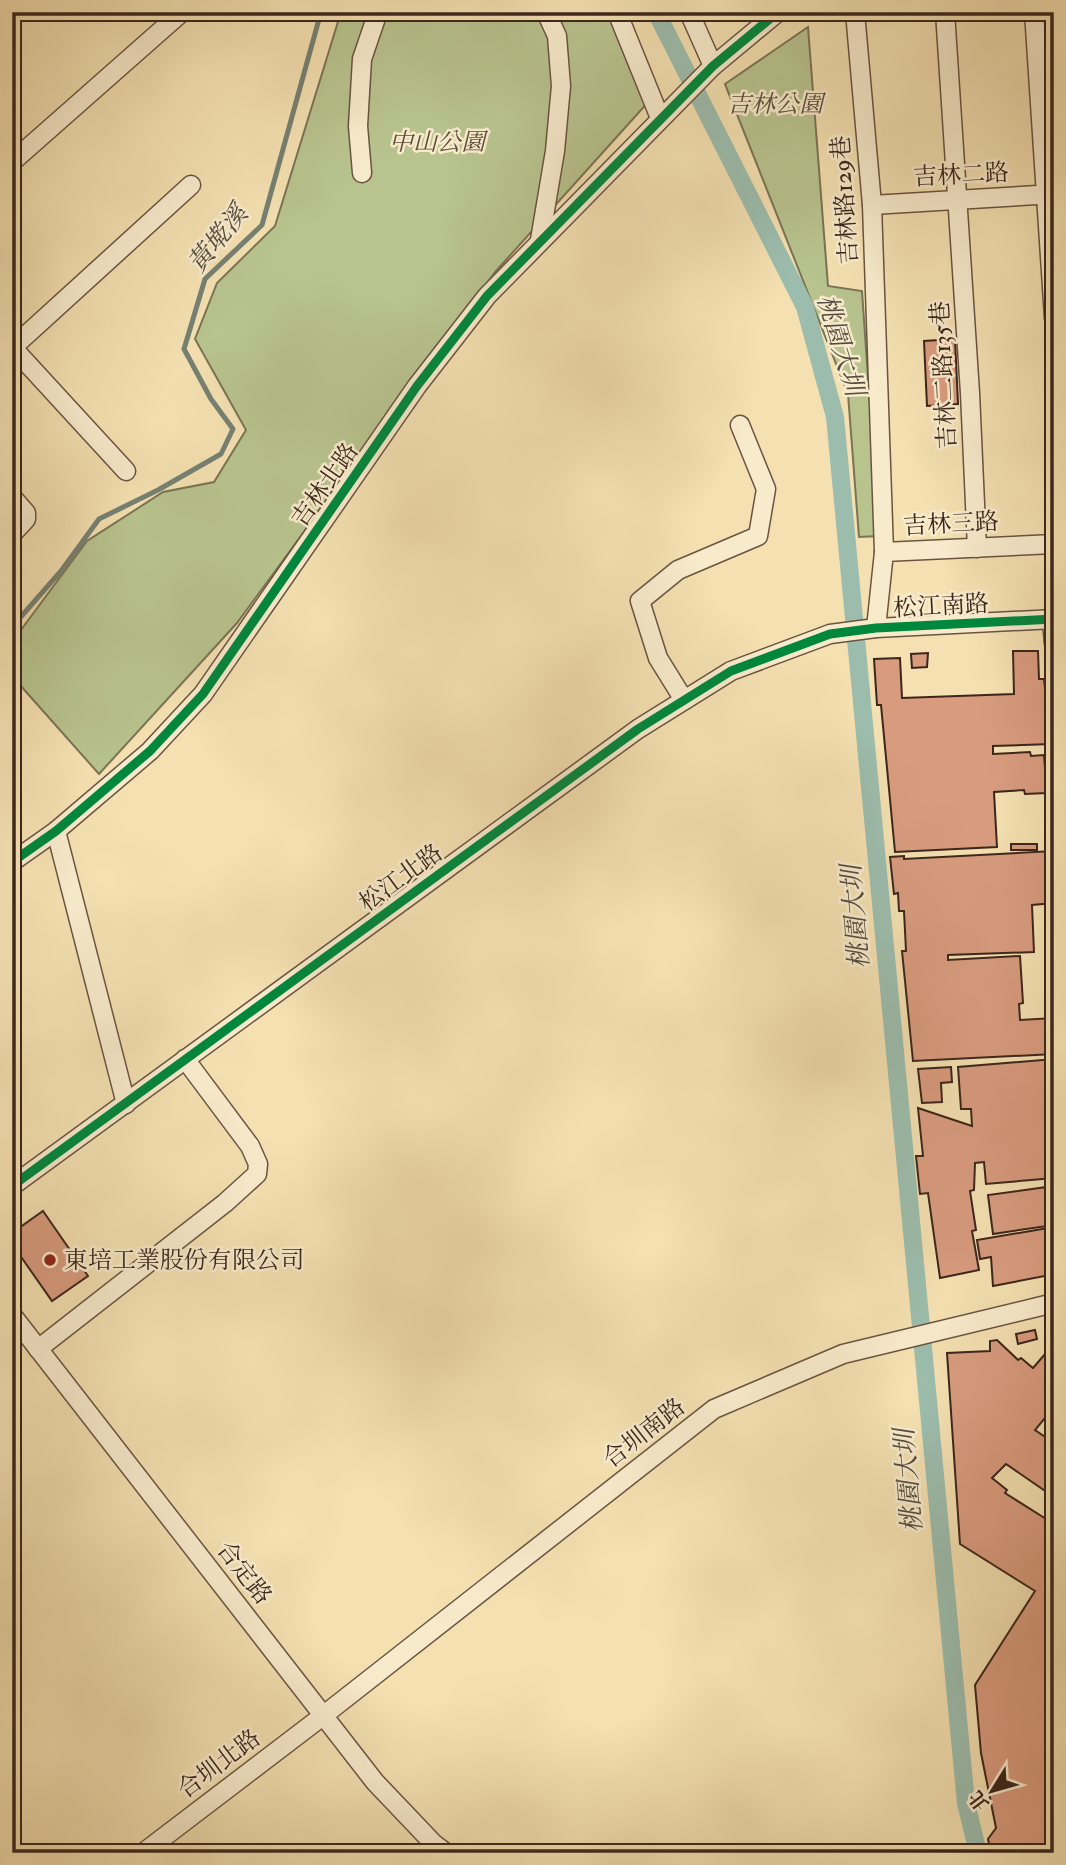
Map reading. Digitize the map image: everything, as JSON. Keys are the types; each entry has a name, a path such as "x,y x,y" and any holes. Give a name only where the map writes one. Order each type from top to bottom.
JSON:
{"street":[{"path":"12,162 182,12"},
{"path":"362,173 358,126 362,59 378,12"},
{"path":"540,240 555,150 561,86 557,36 546,12"},
{"path":"617,12 660,118"},
{"path":"689,12 708,72"},
{"name":"吉林北路","path":"12,862 56,831 150,751 204,694 416,386 487,296 660,118 708,72 778,12"},
{"name":"吉林路129巷","path":"855,12 872,205 884,552"},
{"name":"吉林二路135巷","path":"946,12 959,200 977,548"},
{"path":"1034,12 1050,194 1054,318"},
{"path":"126,471 13,348 191,185"},
{"name":"吉林二路","path":"872,205 1050,194"},
{"path":"684,700 657,658 640,601 678,570 758,536 766,489 740,425"},
{"path":"12,497 26,513 26,519 12,534"},
{"name":"吉林三路","path":"871,629 884,552 1054,544"},
{"path":"1053,620 1054,643"},
{"name":"松江南路","path":"830,634 871,629 1053,620"},
{"name":"松江北路","path":"12,1186 638,729 731,671 830,634"},
{"path":"56,831 126,1104"},
{"path":"38,1349 225,1203 257,1174 258,1164 250,1146 185,1059"},
{"name":"合圳南路","path":"324,1715 715,1409 843,1354 1051,1306"},
{"name":"合定路","path":"12,1315 374,1782 446,1853"},
{"name":"合圳北路","path":"143,1853 324,1715"}],"green space":[{"name":"中山公園","path":"341,12 611,12 650,100 496,271 237,623 99,774 12,676 12,642 87,541 163,492 214,482 246,430 195,339 217,283 275,226"},
{"name":"吉林公園","path":"808,27 828,286 862,291 879,536 859,537 848,394 725,84"}],"building":[{"path":"955,339 958,404 927,406 924,341"},
{"path":"1013,651 1038,651 1039,679 1044,679 1051,744 993,746 993,754 1030,752 1031,756 1044,755 1047,793 1025,794 1024,790 994,792 997,847 895,852 874,659 900,658 902,698 1014,694"},
{"path":"928,653 927,667 912,668 911,654"},
{"path":"1011,844 1037,844 1037,850 1011,850"},
{"path":"1054,851 1054,903 1032,905 1034,952 948,955 948,960 1020,956 1023,1003 1019,1004 1020,1020 1054,1018 1054,1054 913,1061 902,951 906,951 904,911 899,911 898,893 894,894 890,857 904,856 904,859"},
{"path":"1054,1059 1054,1178 986,1184 984,1162 975,1163 974,1190 970,1191 976,1230 972,1231 979,1270 940,1278 928,1193 920,1194 916,1156 923,1156 918,1108 972,1126 971,1109 961,1109 958,1067"},
{"path":"951,1067 952,1082 941,1083 942,1102 922,1103 918,1069"},
{"path":"1054,1186 1054,1225 993,1234 988,1195"},
{"name":"東培工業股份有限公司","path":"43,1211 88,1276 52,1301 12,1244 12,1233"},
{"path":"1054,1227 1054,1247 1047,1248 1050,1275 993,1286 991,1257 980,1259 977,1240"},
{"path":"1035,1330 1037,1339 1018,1344 1016,1334"},
{"path":"997,1340 1018,1360 1021,1358 1033,1368 1045,1354 1051,1358 1054,1355 1054,1407 1035,1430 1054,1443 1054,1497 1006,1464 992,1478 1007,1490 1005,1493 1054,1524 1054,1853 991,1853 988,1839 996,1828 981,1753 975,1685 1035,1591 960,1544 947,1353 990,1351 990,1341"}],"waterway":[{"name":"黃墘溪","path":"12,627 61,571 99,519 158,490 221,454 233,429 211,399 184,349 205,279 262,225 321,12"},
{"name":"桃園大圳","path":"656,12 805,307 835,417 966,1803 978,1853"}],"cycle path":[{"path":"12,862 56,831 150,751 203,694 417,386 487,296 713,66 778,12"},
{"path":"12,1186 638,729 731,671 830,634 876,628 1054,619"}],"place":[{"name":"東培工業股份有限公司","path":"50,1260"}]}
